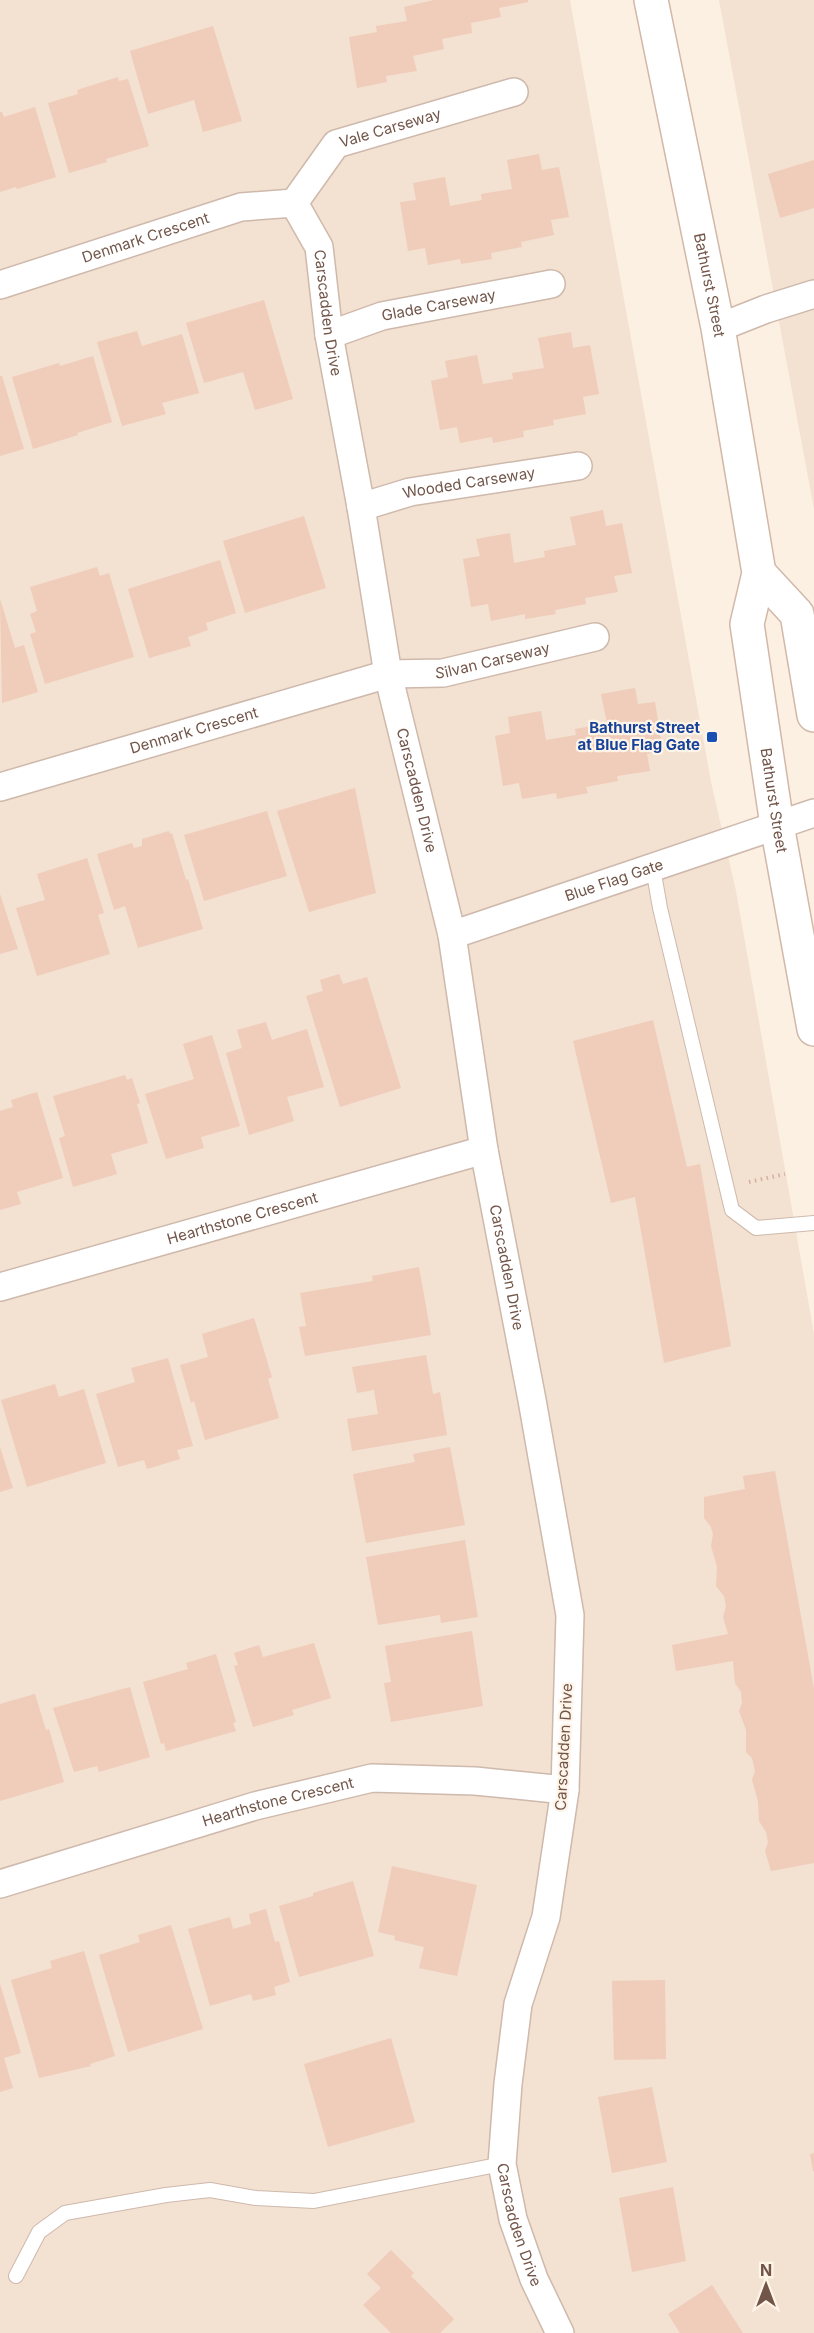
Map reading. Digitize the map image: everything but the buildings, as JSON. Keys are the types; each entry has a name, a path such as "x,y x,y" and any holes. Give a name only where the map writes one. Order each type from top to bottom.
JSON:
{"main road":[{"name":"Bathurst Street","path":"651,0 718,328 759,573 747,624 777,825 814,1029"},
{"path":"759,573 797,614 814,715"}],"street":[{"name":"Vale Carseway","path":"294,203 336,144 514,92"},
{"name":"Denmark Crescent","path":"0,285 241,207 294,203"},
{"name":"Carscadden Drive","path":"294,203 319,247 328,335 361,507 388,674 452,935 484,1150 570,1615 565,1790 546,1917 518,2004 508,2084 502,2164 513,2219 534,2279 560,2333"},
{"name":"Glade Carseway","path":"328,335 382,316 551,284"},
{"path":"718,328 766,309 814,294"},
{"name":"Wooded Carseway","path":"361,507 410,492 578,466"},
{"name":"Silvan Carseway","path":"388,674 443,673 595,637"},
{"name":"Denmark Crescent","path":"0,787 388,674"},
{"name":"Blue Flag Gate","path":"452,935 814,813"},
{"name":"Hearthstone Crescent","path":"0,1287 484,1150"},
{"name":"Hearthstone Crescent","path":"0,1884 255,1806 372,1778 475,1781 565,1790"}],"lane":[{"path":"652,868 732,1210 756,1228 814,1223"},
{"path":"16,2276 39,2232 65,2213 166,2195 210,2190 256,2198 314,2201 502,2164"}],"shaded area":[{"path":"0,0 570,0 711,782 736,891 814,1334 814,2333 0,2333"},
{"path":"719,0 814,0 814,509"}],"place":[{"name":"Bathurst Street at Blue Flag Gate","path":"712,737"}]}
